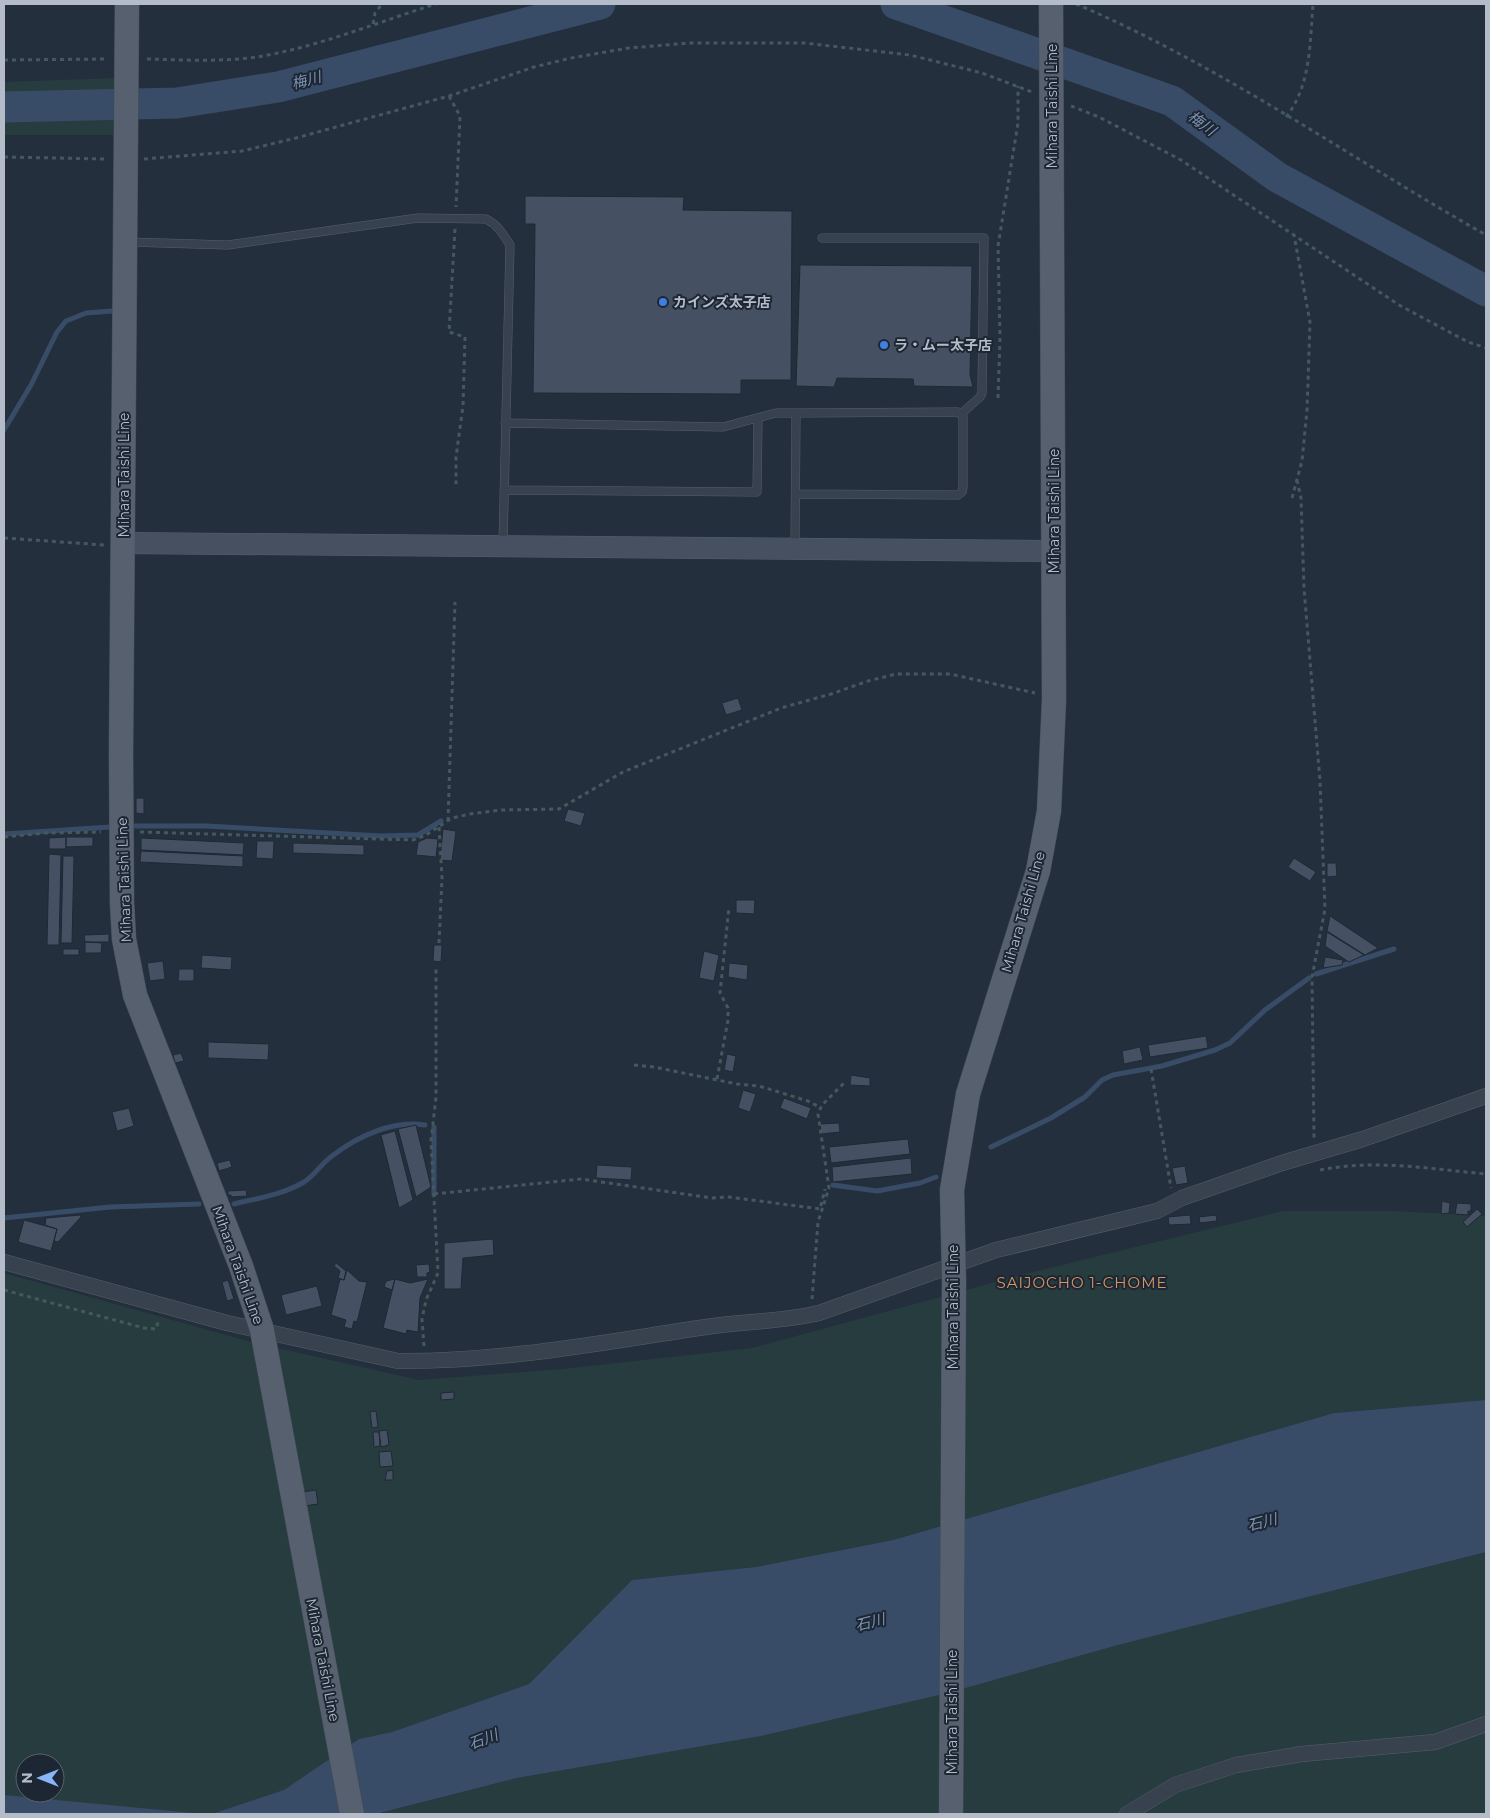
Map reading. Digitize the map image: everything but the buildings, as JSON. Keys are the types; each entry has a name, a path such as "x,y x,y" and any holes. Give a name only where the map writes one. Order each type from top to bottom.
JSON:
{"main road":[{"name":"Mihara Taishi Line","path":"127,4 124,242 122,832 124,939 135,995 241,1266 263,1340 352,1814"},
{"name":"Mihara Taishi Line","path":"951,1814 954,1273 952,1190 968,1094 1038,871 1049,811 1054,700 1052,4"}],"street":[{"path":"124,542 1054,552"},
{"path":"4,1262 164,1305 263,1340 398,1361 425,1361 527,1353 739,1322 790,1320 819,1313 954,1273 996,1250 1157,1212 1182,1198 1314,1153 1363,1139 1486,1096"},
{"path":"1127,1814 1175,1785 1236,1765 1302,1754 1435,1742 1486,1724"}],"lane":[{"path":"124,242 228,245 418,218 486,219 497,226 510,245 503,547"},
{"path":"822,238 984,238 982,393 961,414"},
{"path":"795,550 796,412"},
{"path":"505,423 723,427 776,413 955,412 961,414"},
{"path":"796,494 958,495 962,492 963,487 963,420 961,414"},
{"path":"504,490 757,492 758,418"}],"path":[{"path":"373,24 375,13 382,4"},
{"path":"4,60 126,62 235,59 259,56 436,4"},
{"path":"1076,4 1118,22 1182,55 1486,235"},
{"path":"1286,117 1296,105 1305,80 1313,4"},
{"path":"4,157 125,156 176,158 242,151 314,134 449,96 534,67 571,58 629,48 690,43 746,42 844,46 910,55 955,66 1018,86 1018,123 998,246 1000,338 998,398"},
{"path":"449,96 460,116 449,332 465,337 463,406 456,457 456,484"},
{"path":"1052,96 1099,117 1182,160 1399,305 1468,342 1486,348"},
{"path":"1292,498 1302,461 1307,410 1310,322 1294,235"},
{"path":"1297,480 1301,498 1304,588 1320,781 1325,908 1312,977 1314,1153"},
{"path":"4,538 100,546 124,542"},
{"path":"448,822 455,602"},
{"path":"4,837 45,833 122,832 393,841 414,840 448,822 470,814 494,811 560,809 624,772 727,729 781,708 896,674 950,674 984,680 1054,700"},
{"path":"439,827 442,878 439,943"},
{"path":"717,1079 728,1020 728,1008 720,993 729,907"},
{"path":"425,1361 422,1319 426,1300 438,1273 431,1141 436,1097 436,966"},
{"path":"634,1065 737,1084 759,1086 808,1101 821,1108"},
{"path":"1151,1069 1171,1189 1165,1194"},
{"path":"805,1303 813,1299 815,1241 818,1222 829,1188 818,1120 821,1108 846,1081"},
{"path":"1310,1172 1338,1167 1375,1165 1486,1174"},
{"path":"434,1194 581,1179 712,1198 729,1197 820,1209 825,1189"},
{"path":"4,1290 144,1328 156,1329 164,1305"}],"green space":[{"path":"117,78 117,135 4,135 4,82"},
{"path":"1283,1211 1395,1211 1486,1216 1486,1400 1334,1413 893,1540 756,1567 632,1580 529,1684 392,1732 360,1739 377,1814 4,1814 4,1273 251,1342 419,1380 563,1369 752,1348 1029,1273"},
{"path":"1486,1552 1486,1814 377,1814 517,1778 760,1736 948,1693 1118,1645"}],"water":[{"name":"石川","path":"1486,1400 1486,1552 1118,1645 948,1693 761,1736 517,1778 376,1814 212,1814 284,1790 359,1739 392,1732 529,1684 632,1580 756,1567 893,1540 1334,1413"},
{"path":"4,1795 15,1796 15,1803 65,1803 65,1801 203,1814 4,1814"}],"waterway":[{"name":"梅川","path":"4,107 177,103 278,87 600,4"},
{"name":"梅川","path":"896,4 1172,101 1277,177 1486,291"},
{"path":"4,430 31,385 57,332 66,321 86,313 112,311"},
{"path":"135,826 206,826 381,836 418,835 441,821"},
{"path":"4,834 110,827"},
{"path":"1316,974 1394,949"},
{"path":"991,1147 1051,1118 1085,1097 1102,1080 1113,1075 1162,1066 1215,1050 1230,1043 1265,1010 1309,978"},
{"path":"234,1204 270,1196 304,1182 328,1159 342,1149 376,1131 401,1125 425,1125"},
{"path":"434,1127 434,1194"},
{"path":"833,1185 877,1191 920,1183 936,1177"},
{"path":"4,1218 110,1207 199,1204"}],"place":[{"name":"カインズ太子店","path":"663,302"},
{"name":"ラ・ムー太子店","path":"884,345"}],"district":[{"name":"SAIJOCHO 1-CHOME","path":"1082,1282"}]}
